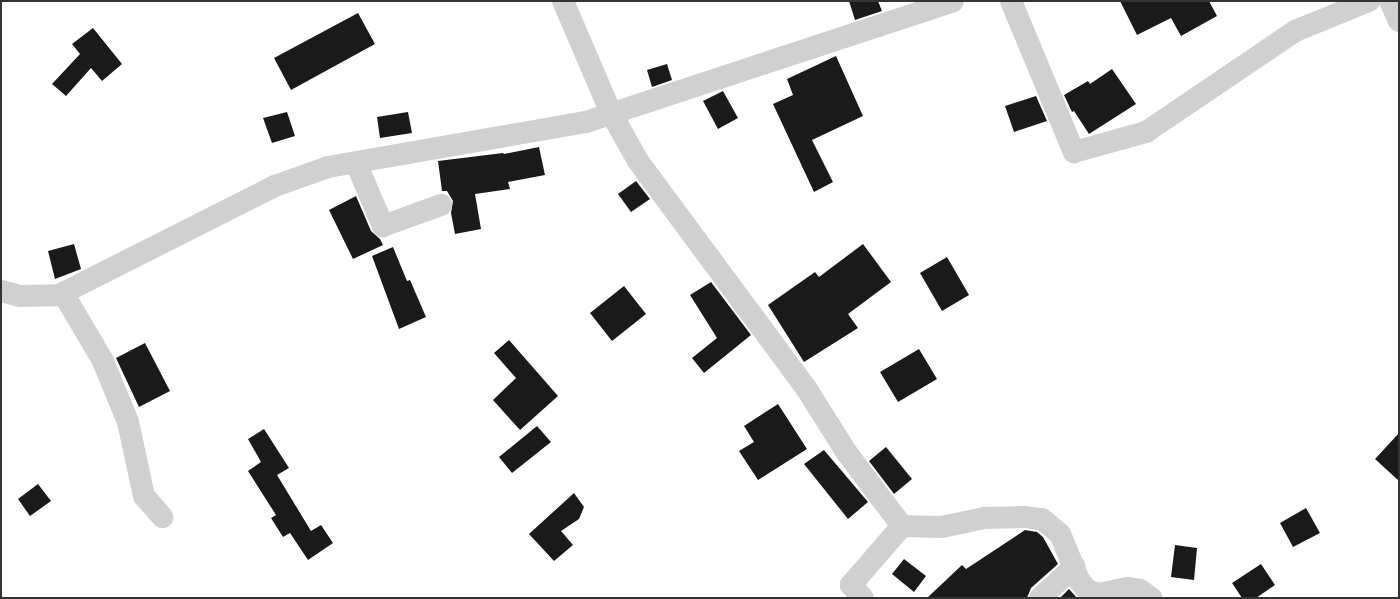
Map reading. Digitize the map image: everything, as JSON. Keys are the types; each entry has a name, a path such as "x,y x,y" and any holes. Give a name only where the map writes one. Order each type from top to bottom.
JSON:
{"street":[{"path":"563,1 611,113 638,161 659,192 806,388 847,452 902,526"},
{"path":"1,291 20,296 59,295 275,186 328,167 586,122 953,1"},
{"path":"1010,1 1074,152 1146,132 1295,31 1369,1"},
{"path":"1390,1 1399,21"},
{"path":"356,163 382,226 441,205"},
{"path":"63,292 103,360 128,422 144,496 162,517"},
{"path":"902,526 942,527 984,518 1042,519 1060,534 1075,566 1079,580 1088,591 1099,594 1128,588 1140,590 1151,598"},
{"path":"863,598 851,585 902,526"},
{"path":"1040,598 1075,566"}],"building":[{"path":"849,1 878,1 882,11 855,20"},
{"path":"1120,1 1209,1 1217,16 1181,36 1171,18 1137,35"},
{"path":"358,13 375,44 291,90 274,58"},
{"path":"93,28 122,64 102,81 91,68 66,96 52,84 80,54 72,44"},
{"path":"836,56 863,116 812,140 833,182 814,192 773,104 793,95 787,79"},
{"path":"667,64 672,80 652,87 647,70"},
{"path":"1112,69 1136,104 1089,134 1074,111 1072,112 1064,95 1088,81 1090,84"},
{"path":"723,91 738,118 718,129 703,101"},
{"path":"1036,96 1047,121 1014,132 1005,106"},
{"path":"287,112 295,136 272,143 263,118"},
{"path":"408,112 412,133 380,138 377,117"},
{"path":"539,147 545,175 508,182 510,189 475,194 481,229 455,234 451,213 453,201 447,191 442,191 438,161 504,154"},
{"path":"636,181 650,199 631,212 618,194"},
{"path":"356,196 371,231 380,239 383,245 353,259 329,210"},
{"path":"74,244 81,269 55,279 48,251"},
{"path":"863,244 891,282 848,314 858,328 804,362 768,305 815,272 819,277"},
{"path":"393,247 407,281 410,280 426,317 399,329 372,256"},
{"path":"947,257 969,295 942,311 920,273"},
{"path":"711,282 751,335 704,373 692,358 717,338 690,295"},
{"path":"624,286 646,314 612,341 590,313"},
{"path":"509,340 558,396 520,430 493,400 516,378 494,353"},
{"path":"145,343 170,391 139,407 116,358"},
{"path":"919,349 937,379 898,402 880,372"},
{"path":"778,404 807,449 758,480 739,451 754,442 744,426"},
{"path":"537,426 551,442 512,473 499,457"},
{"path":"264,429 289,468 277,475 311,531 321,525 333,543 308,560 290,533 283,537 271,518 276,515 248,471 261,462 248,439"},
{"path":"1399,433 1399,481 1375,459"},
{"path":"886,447 912,479 894,494 869,461"},
{"path":"824,450 868,502 848,519 804,464"},
{"path":"38,484 51,501 30,516 18,499"},
{"path":"574,493 584,507 579,519 561,531 573,545 554,561 529,534"},
{"path":"1306,508 1320,533 1293,547 1280,523"},
{"path":"1025,530 1037,532 1043,537 1058,564 1031,588 1027,598 927,598 962,565 966,569"},
{"path":"1175,545 1197,548 1194,580 1171,577"},
{"path":"904,559 926,576 914,592 892,574"},
{"path":"1261,564 1275,585 1256,598 1242,598 1232,583"},
{"path":"1069,589 1077,598 1060,598"}]}
